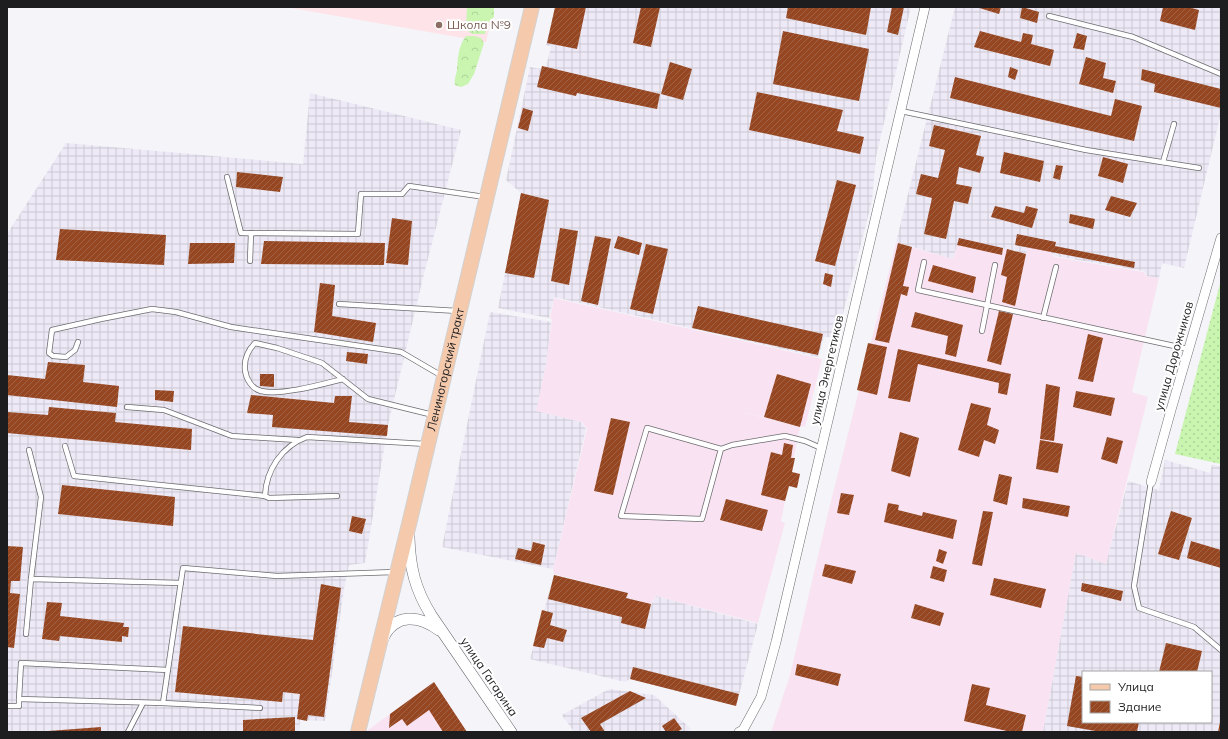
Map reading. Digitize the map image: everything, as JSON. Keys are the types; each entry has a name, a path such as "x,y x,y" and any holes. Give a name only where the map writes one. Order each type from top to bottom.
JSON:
{"main road":[{"name":"Лениногорский тракт","path":"358,732 532,7"}],"street":[{"name":"улица Энергетиков","path":"739,732 743,730 761,697 777,635 925,7"},
{"name":"улица Дорожников","path":"1151,482 1221,238"},
{"name":"улица Гагарина","path":"410,520 410,562 415,584 426,607 510,732"},
{"name":"улица Гагарина","path":"379,645 393,623 406,619 427,622 440,630 446,637"}],"lane":[{"path":"1048,16 1133,37 1221,74"},
{"path":"901,111 1086,150 1200,168"},
{"path":"1163,162 1174,124"},
{"path":"227,177 241,233 358,234 360,194 402,194 409,186 486,197"},
{"path":"250,261 251,233"},
{"path":"924,262 918,290 1188,349"},
{"path":"982,331 995,265"},
{"path":"1043,318 1056,267"},
{"path":"339,304 459,312"},
{"path":"78,342 75,350 66,357 53,356 49,353 52,330 152,309 176,312 231,327 401,352 444,377"},
{"path":"343,379 310,388 276,392 262,391 254,388 245,374 244,365 250,347 255,343 277,348 322,363 343,379 368,399 435,415"},
{"path":"127,407 164,410 232,436 297,440 307,437 428,444"},
{"path":"721,449 702,519 621,516 647,428 721,449 732,445 785,436 805,441 821,448"},
{"path":"265,496 265,486 270,472 282,452 297,440"},
{"path":"65,446 74,476 265,496 269,498 337,496"},
{"path":"26,634 41,496 28,450"},
{"path":"1151,482 1134,586 1139,608 1194,627 1221,650"},
{"path":"164,703 183,568 277,576 397,572"},
{"path":"31,579 181,583"},
{"path":"7,706 19,706 18,700 21,663 168,670"},
{"path":"18,700 164,703 260,708"},
{"path":"128,732 143,703"}],"shaded area":[{"name":"Школа №9","path":"494,7 486,42 291,8"},
{"path":"556,7 911,7 876,157 872,201 837,337 824,337 818,357 554,297 549,318 498,308 521,193 506,180 530,67 541,69 546,67 551,47 546,45"},
{"path":"955,7 1221,7 1221,113 1184,268 1162,263 1159,278 1147,276 1144,271 1055,256 1049,251 1027,247 1026,254 959,238 953,259 896,242"},
{"path":"310,93 461,130 422,282 388,425 365,563 349,565 344,589 325,721 300,720 299,732 7,732 7,234 66,143 303,164"},
{"path":"959,238 1026,254 1027,247 1049,251 1055,257 1144,272 1146,276 1159,278 1132,392 1148,397 1106,564 1076,553 1043,732 771,732 790,675 828,513 896,243 953,259"},
{"path":"554,298 822,359 805,427 734,410 800,427 781,521 785,523 758,623 656,596 651,604 627,598 628,593 554,574 553,569 587,429 582,422 536,411 546,364 552,319 550,319"},
{"path":"490,312 551,322 546,364 536,411 581,422 586,429 553,569 442,547"},
{"path":"1165,460 1210,473 1212,465 1221,466 1221,732 1043,732 1076,553 1106,564 1128,481 1159,490"},
{"path":"554,575 628,593 627,598 651,605 656,596 758,624 736,706 630,679 625,682 530,659"},
{"path":"434,682 467,732 368,732 368,730"},
{"path":"609,689 654,695 691,729 686,732 574,732 562,715"}],"green space":[{"path":"467,7 494,7 494,17 489,21 485,34 473,34 469,32 466,26"},
{"path":"466,36 481,38 484,43 474,74 468,84 461,87 455,85 455,81 459,52 461,44"},
{"path":"1221,280 1221,464 1175,454"}],"building":[{"path":"555,7 586,7 577,49 547,43"},
{"path":"641,7 660,7 651,47 633,43"},
{"path":"788,7 871,7 866,35 786,18"},
{"path":"892,7 904,7 898,35 887,32"},
{"path":"976,7 1001,7 999,14"},
{"path":"1022,7 1039,12 1037,23 1020,18"},
{"path":"1163,7 1188,7 1199,10 1195,30 1160,21"},
{"path":"783,31 869,49 859,101 773,84"},
{"path":"980,31 1021,42 1023,33 1033,35 1031,44 1054,50 1050,66 974,47"},
{"path":"1077,33 1087,36 1084,50 1073,48"},
{"path":"1086,57 1106,63 1103,78 1116,81 1113,93 1079,84"},
{"path":"670,62 692,69 683,100 661,94"},
{"path":"542,66 660,94 657,109 577,93 576,96 537,87"},
{"path":"1010,67 1018,70 1015,80 1008,77"},
{"path":"1142,69 1221,89 1221,108 1154,92 1155,84 1141,80"},
{"path":"955,77 1111,116 1115,99 1142,106 1134,141 950,98"},
{"path":"757,92 843,110 837,131 864,137 860,154 749,130"},
{"path":"523,108 533,111 528,131 518,128"},
{"path":"934,125 981,136 976,155 984,157 980,173 959,167 956,184 972,187 968,204 954,201 946,239 924,234 932,198 916,194 921,174 938,178 945,150 929,146"},
{"path":"1004,152 1044,161 1040,182 1000,173"},
{"path":"1103,157 1128,164 1123,183 1098,176"},
{"path":"1056,165 1063,166 1060,180 1053,178"},
{"path":"237,172 283,177 280,192 236,187"},
{"path":"837,180 856,185 835,266 815,261"},
{"path":"521,193 549,200 534,278 505,273"},
{"path":"1111,196 1137,203 1130,217 1105,210"},
{"path":"995,206 1024,213 1026,206 1038,209 1032,228 991,217"},
{"path":"1070,214 1095,219 1093,229 1069,223"},
{"path":"392,218 412,221 408,265 386,263"},
{"path":"560,228 578,231 569,285 551,281"},
{"path":"60,229 166,235 164,265 56,260"},
{"path":"1017,234 1056,242 1055,246 1135,262 1134,268 1015,245"},
{"path":"595,236 611,239 598,305 581,301"},
{"path":"618,236 642,243 639,255 614,248"},
{"path":"959,238 1003,248 1002,255 957,245"},
{"path":"264,241 385,243 384,265 261,264"},
{"path":"190,243 235,243 234,263 188,264"},
{"path":"898,243 912,247 903,286 909,287 907,296 901,294 889,343 875,340"},
{"path":"646,244 668,249 653,314 630,309"},
{"path":"1007,249 1026,254 1015,306 1002,302 1007,277 1001,275"},
{"path":"933,265 976,277 973,293 928,281"},
{"path":"825,273 833,275 831,287 823,284"},
{"path":"320,283 335,285 332,316 376,323 373,342 314,332"},
{"path":"698,306 823,334 818,355 692,328"},
{"path":"999,311 1013,314 1001,365 987,361"},
{"path":"915,312 963,325 956,357 945,354 948,336 911,327"},
{"path":"1088,334 1103,338 1093,382 1078,379"},
{"path":"868,343 887,347 877,395 857,390"},
{"path":"898,349 1011,374 1007,395 998,393 999,383 918,364 910,402 888,398"},
{"path":"347,352 368,354 367,364 346,361"},
{"path":"48,362 85,365 83,382 119,386 117,407 7,395 7,375 45,379"},
{"path":"260,374 274,374 274,387 260,386"},
{"path":"777,374 811,384 800,427 764,417"},
{"path":"1046,384 1060,387 1054,441 1040,439"},
{"path":"155,390 174,391 173,402 155,400"},
{"path":"1076,391 1115,398 1111,416 1073,407"},
{"path":"251,395 334,403 335,396 352,396 349,422 388,425 387,436 272,427 273,415 247,413"},
{"path":"971,403 991,408 987,425 999,430 995,444 984,440 979,457 958,450"},
{"path":"49,407 116,413 115,422 192,429 191,450 7,433 7,412 48,415"},
{"path":"611,418 630,422 613,495 594,491"},
{"path":"900,432 919,438 910,477 891,471"},
{"path":"1107,437 1123,441 1117,464 1101,459"},
{"path":"1040,440 1063,444 1058,473 1036,469"},
{"path":"784,443 793,445 791,458 795,458 792,472 800,474 797,488 789,486 785,501 761,495 771,452 782,455"},
{"path":"999,474 1012,477 1007,505 993,501"},
{"path":"62,485 175,497 173,526 58,514"},
{"path":"841,493 854,495 849,515 837,513"},
{"path":"1023,498 1070,506 1068,517 1022,508"},
{"path":"726,499 768,510 762,531 720,520"},
{"path":"888,503 899,505 898,510 922,516 923,512 957,520 953,539 884,522"},
{"path":"983,511 993,512 982,566 972,564"},
{"path":"1171,511 1192,518 1179,560 1158,554"},
{"path":"352,516 366,519 362,534 349,531"},
{"path":"1191,541 1221,550 1221,568 1187,558"},
{"path":"533,542 545,545 541,565 515,559 518,548 531,551"},
{"path":"7,546 23,547 20,581 11,581 10,593 20,594 14,648 7,647"},
{"path":"939,549 947,552 943,564 936,561"},
{"path":"825,564 856,571 852,584 822,576"},
{"path":"933,566 947,570 944,582 930,578"},
{"path":"554,575 628,593 626,598 651,604 645,629 621,623 622,617 548,599"},
{"path":"994,578 1046,589 1041,608 990,595"},
{"path":"1082,583 1123,591 1121,601 1081,591"},
{"path":"321,584 341,588 324,717 308,715 307,721 297,719 300,694 283,692 282,702 175,692 183,626 313,640"},
{"path":"47,602 62,603 60,616 124,623 123,627 129,627 128,637 122,636 122,642 60,636 59,641 42,639"},
{"path":"915,604 944,613 940,626 911,618"},
{"path":"542,610 553,613 550,625 567,630 563,642 547,638 544,648 533,646"},
{"path":"1166,643 1202,651 1197,671 1159,671"},
{"path":"797,664 841,674 838,686 795,675"},
{"path":"633,667 739,694 736,706 630,679"},
{"path":"1076,676 1082,677 1082,723 1139,723 1137,732 1101,732 1067,726"},
{"path":"434,682 467,732 443,732 429,710 407,726 402,719 389,728 390,714"},
{"path":"972,684 990,688 986,705 1026,715 1022,732 1011,732 964,721"},
{"path":"630,691 646,698 600,724 605,732 591,732 581,718"},
{"path":"295,717 295,732 243,732 243,720"},
{"path":"674,718 682,729 677,732 666,732 662,726"},
{"path":"1220,722 1221,732 1218,732"},
{"path":"101,727 101,732 48,732 48,731"}],"place":[{"name":"Школа №9","path":"439,25"}]}
